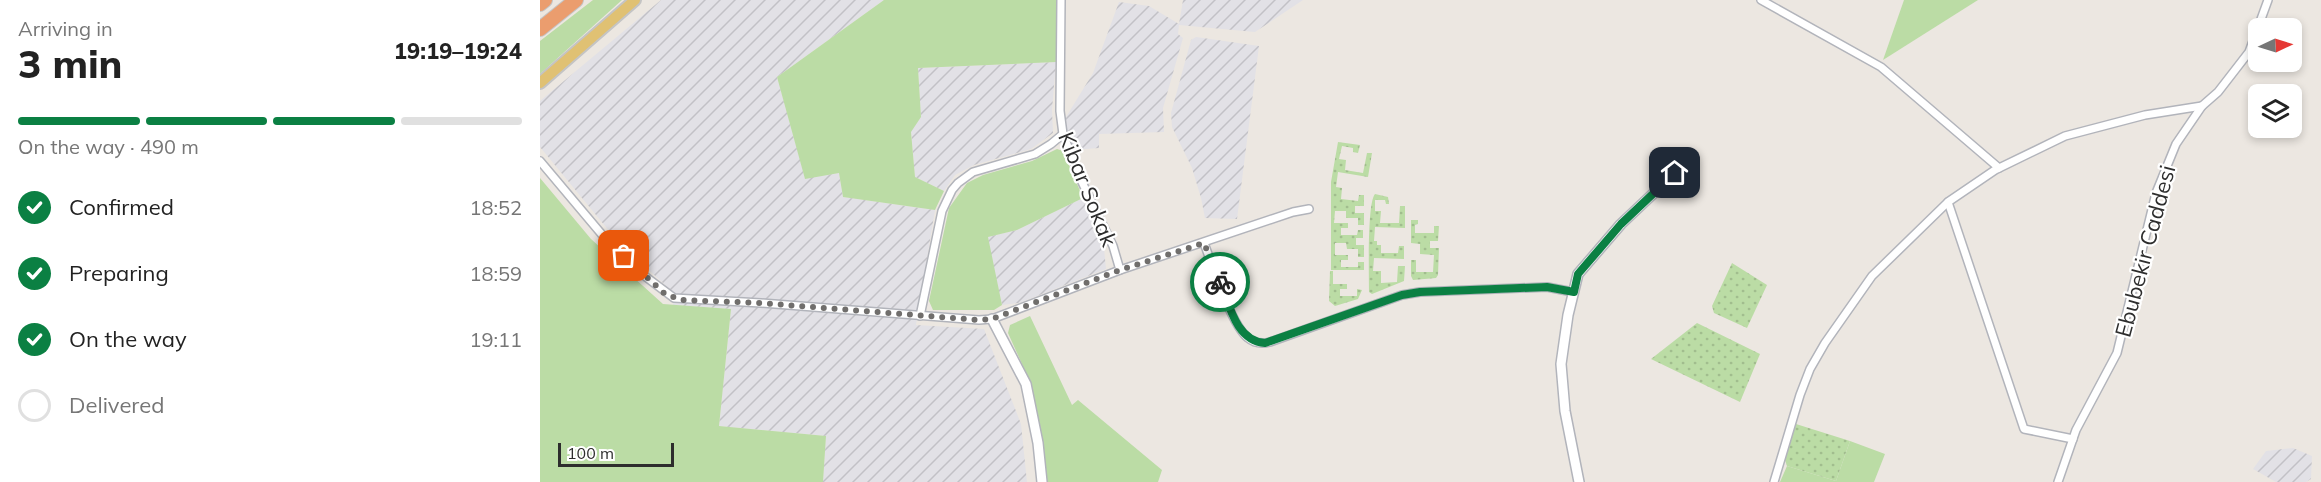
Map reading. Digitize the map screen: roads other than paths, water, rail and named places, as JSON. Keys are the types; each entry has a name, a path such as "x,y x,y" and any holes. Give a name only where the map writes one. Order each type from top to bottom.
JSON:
{"highway":[{"path":"540,4 545,0"},
{"path":"540,29 576,0"}],"main road":[{"path":"540,83 634,0"}],"street":[{"name":"Kibar Sokak","path":"1061,0 1060,111 1063,134 1081,180 1113,246 1120,270"},
{"path":"1761,0 1881,67 1999,168"},
{"name":"Ebubekir Caddesi","path":"2058,482 2073,439 2117,353 2156,193 2176,144 2202,106 2218,92 2249,52 2268,0"},
{"path":"1774,482 1800,395 1810,369 1825,343 1872,276 1948,202 1999,168 2065,136 2145,115 2202,106"},
{"path":"920,316 942,211 957,183 973,172 1035,154 1063,134"},
{"path":"540,161 604,237 646,277 674,298 920,316 992,319 1120,270 1308,209"},
{"path":"1579,482 1565,411 1561,364 1578,274 1621,224 1683,163"},
{"path":"1948,202 2024,429 2073,439"},
{"path":"1204,243 1242,331 1251,340 1260,343 1270,342 1402,295 1420,292 1547,287 1574,292"},
{"path":"992,319 1026,384 1038,442 1042,482"}]}
